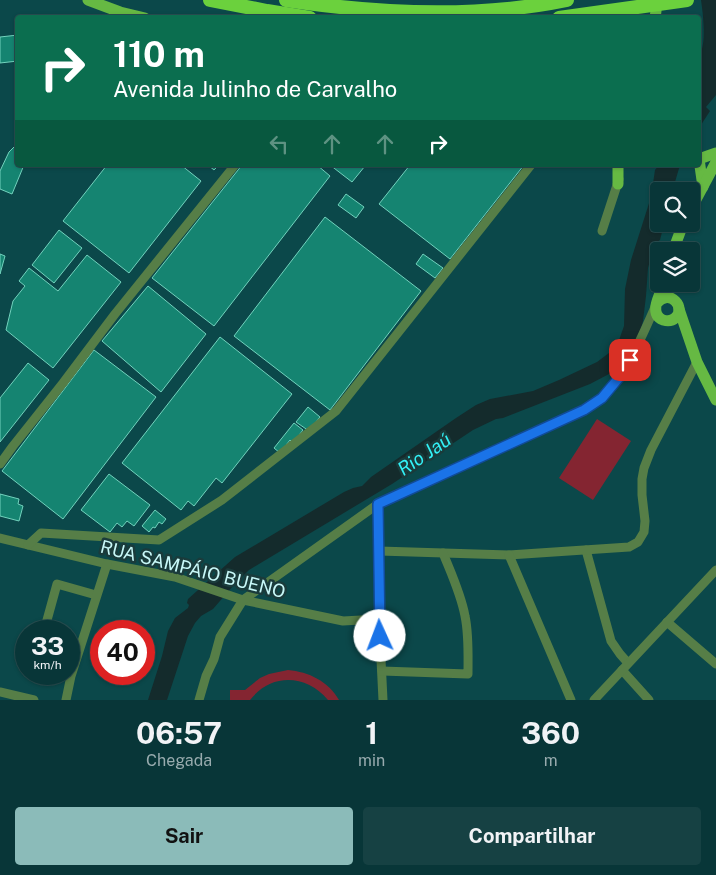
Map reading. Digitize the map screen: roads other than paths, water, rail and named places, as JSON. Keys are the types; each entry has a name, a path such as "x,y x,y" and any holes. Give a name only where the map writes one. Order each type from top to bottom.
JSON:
{"highway":[{"path":"210,0 251,15"},
{"path":"210,0 293,15"},
{"path":"286,0 361,10 434,12 495,10 567,0"},
{"path":"579,15 687,0"}],"main road":[{"path":"88,0 132,15"},
{"path":"654,0 655,15"},
{"path":"701,158 716,153"},
{"path":"700,191 716,162"},
{"path":"618,167 618,184"},
{"path":"700,167 702,187"},
{"path":"662,292 656,305 659,317 668,320 688,337"},
{"path":"670,292 677,305 697,362 716,400"},
{"path":"656,305 660,300 667,297 677,305"},
{"path":"668,320 676,317 677,305"}],"street":[{"path":"0,464 115,314 232,167"},
{"path":"28,545 41,533 159,540 222,500 336,411 529,167"},
{"path":"602,231 618,184 622,167"},
{"path":"199,700 220,637 243,600 378,504 584,410 602,398 622,374 656,305"},
{"path":"645,330 668,320"},
{"path":"380,551 509,555 629,547 638,542 644,532 645,521 642,495 644,468 651,450 697,362"},
{"path":"378,504 380,551 379,619 383,700"},
{"name":"RUA SAMPÁIO BUENO","path":"0,538 107,564 175,577 243,600 343,621 379,619"},
{"path":"586,550 611,641 628,663"},
{"path":"382,671 468,674 468,641 465,615 443,553"},
{"path":"509,555 571,700"},
{"path":"80,640 107,564"},
{"path":"594,700 716,570"},
{"path":"47,620 56,584 96,596"},
{"path":"667,622 716,664"},
{"path":"622,670 649,700"},
{"path":"66,700 67,685"},
{"path":"0,692 34,700"}],"water":[{"path":"701,0 716,0 716,95 706,107 710,111 701,125 701,51 704,37"},
{"path":"657,167 679,167 675,182 653,182 655,170"},
{"name":"Rio Jaú","path":"650,200 650,232 662,232 660,240 650,242 650,260 643,321 638,340 624,360 609,374 590,384 503,418 496,419 473,430 392,484 249,570 213,609 201,616 195,623 188,636 167,700 148,700 153,685 155,685 155,678 168,631 175,618 188,608 188,599 235,557 344,492 362,486 371,477 476,405 490,399 533,391 597,362 609,353 618,343 624,326 625,289 631,260"}]}
